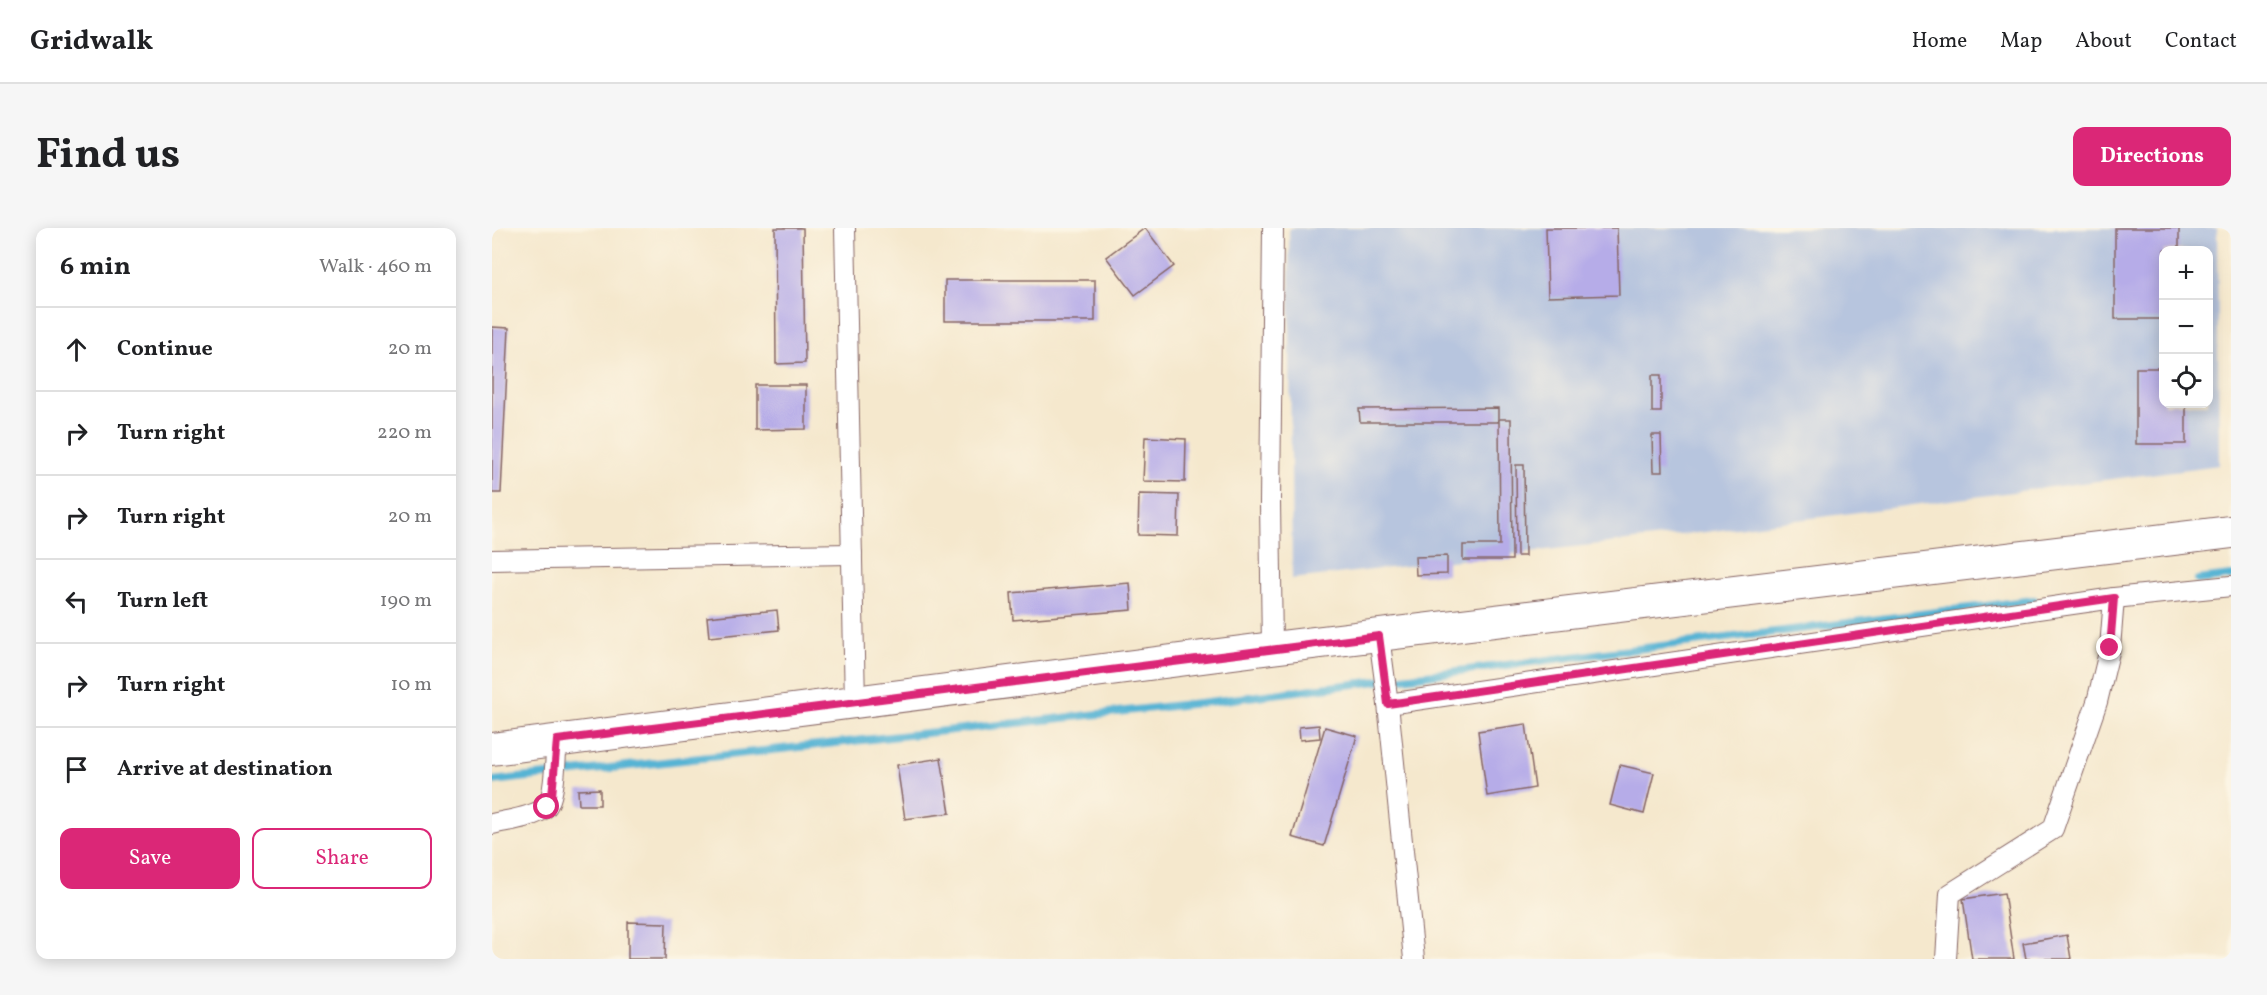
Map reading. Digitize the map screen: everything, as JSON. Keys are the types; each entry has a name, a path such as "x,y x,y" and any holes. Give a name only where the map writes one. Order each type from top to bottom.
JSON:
{"main road":[{"path":"492,748 1272,648 2231,532"}],"street":[{"path":"844,228 855,703"},
{"path":"1272,648 1270,502 1273,228"},
{"path":"492,560 852,554"},
{"path":"1388,704 2114,598 2231,586"},
{"path":"1946,959 1950,894 2053,829 2097,702 2110,648 2114,598"},
{"path":"1379,636 1414,959"},
{"path":"492,824 536,813 547,807 552,796 557,740"}],"shaded area":[{"path":"1289,228 2217,228 2219,465 1706,532 1292,579"}],"building":[{"path":"775,228 803,228 805,363 776,364"},
{"path":"1145,228 1174,266 1135,295 1106,257"},
{"path":"1546,228 1617,228 1619,295 1548,297"},
{"path":"2115,228 2179,228 2179,246 2159,246 2159,319 2115,319"},
{"path":"945,280 1095,280 1095,321 945,321"},
{"path":"492,327 509,328 501,493 492,493"},
{"path":"2136,368 2159,368 2159,408 2186,408 2186,444 2136,444"},
{"path":"1652,375 1661,375 1661,412 1652,412"},
{"path":"755,385 806,385 806,429 755,430"},
{"path":"1498,408 1498,422 1360,422 1359,409"},
{"path":"1499,419 1511,419 1512,560 1463,560 1463,545 1500,545"},
{"path":"1652,435 1661,435 1662,472 1653,472"},
{"path":"1145,437 1186,439 1185,482 1143,481"},
{"path":"1516,465 1524,465 1525,556 1517,556"},
{"path":"1139,494 1179,495 1178,536 1138,535"},
{"path":"1447,556 1447,574 1416,575 1415,557"},
{"path":"1130,583 1132,610 1013,620 1011,593"},
{"path":"777,610 779,630 709,637 707,617"},
{"path":"1526,724 1535,788 1487,796 1478,731"},
{"path":"1319,725 1320,738 1300,740 1299,727"},
{"path":"1325,727 1357,736 1324,846 1292,837"},
{"path":"941,758 950,813 905,819 897,765"},
{"path":"1620,765 1654,773 1644,814 1610,805"},
{"path":"600,789 600,805 579,805 578,790"},
{"path":"2004,893 2014,959 1972,959 1963,899"},
{"path":"628,922 666,923 665,959 628,959"},
{"path":"2067,935 2071,959 2026,959 2023,943"}],"waterway":[{"path":"2198,580 2231,576"},
{"path":"492,781 1208,702 2034,600"}],"route":[{"path":"547,807 552,796 557,740 1379,636 1388,704 2114,598 2110,648"}]}
